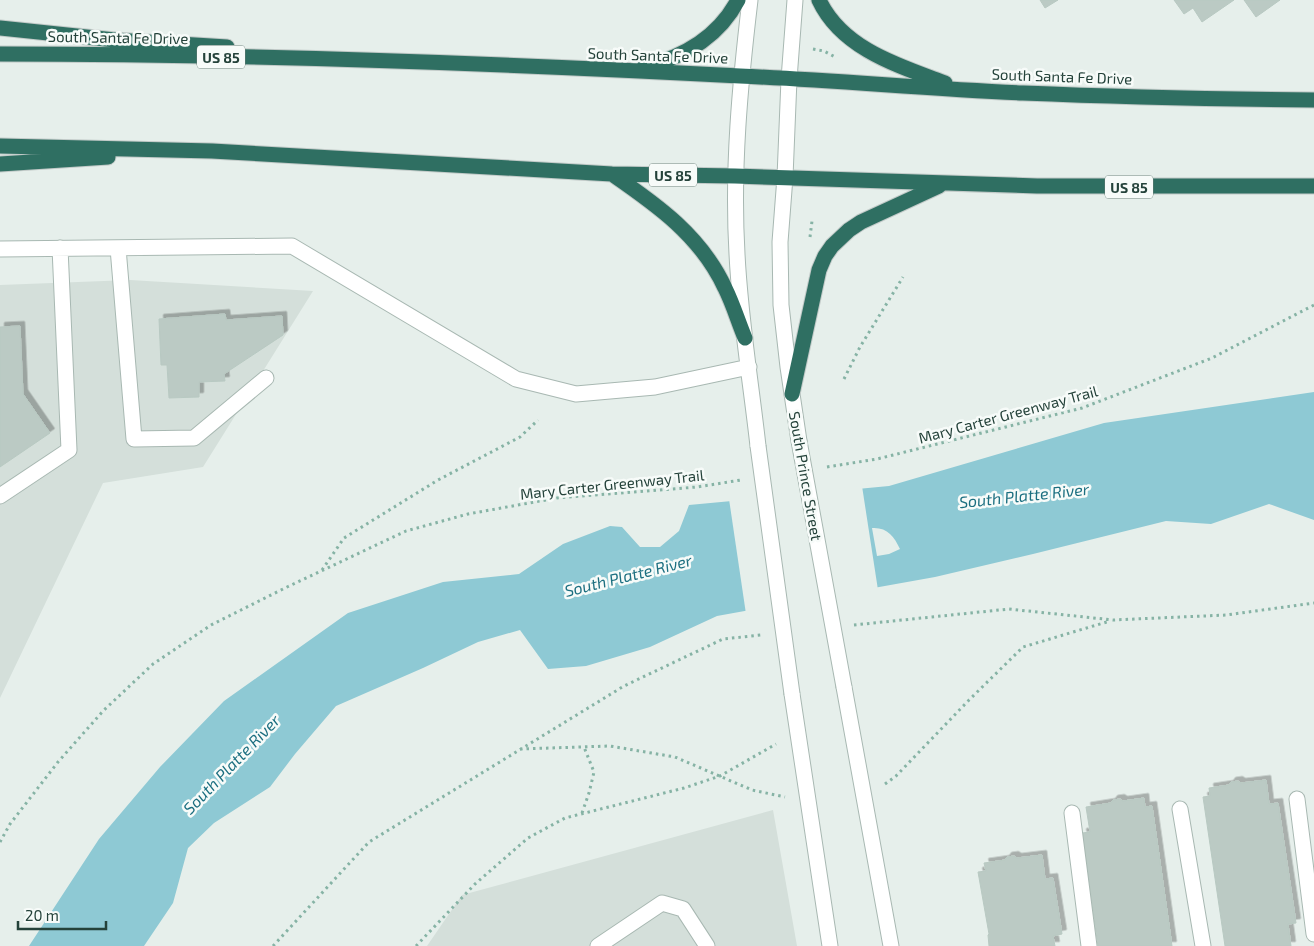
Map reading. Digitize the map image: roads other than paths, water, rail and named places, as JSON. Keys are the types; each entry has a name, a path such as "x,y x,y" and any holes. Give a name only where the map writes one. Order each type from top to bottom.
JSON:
{"highway":[{"path":"630,71 663,62 696,47 720,27 732,12 738,0"},
{"path":"818,0 846,35 862,47 897,66 961,89"},
{"path":"0,28 115,40 443,63"},
{"name":"South Santa Fe Drive","path":"0,54 143,54 443,63 742,76 961,89 1214,99 1314,100"},
{"name":"US 85","path":"0,146 212,151 612,174 785,177 943,184 1120,187 1314,186"},
{"path":"0,164 212,151"},
{"path":"612,174 665,212 695,241 725,287 745,338"},
{"path":"792,394 817,278 825,256 832,246 861,222 943,184"}],"street":[{"path":"750,0 742,76 735,176 737,255 758,446 792,694 830,946"},
{"name":"South Prince Street","path":"795,0 780,242 781,305 798,441 890,946"},
{"path":"0,249 292,246 516,379 576,394 655,387 748,367"},
{"path":"0,496 69,450 60,248"},
{"path":"118,248 134,439 194,438 266,378"},
{"path":"1297,799 1314,934"},
{"path":"1180,809 1203,946"},
{"path":"1072,813 1089,946"},
{"path":"598,946 662,903 683,909 707,946"}],"water":[{"name":"South Platte River","path":"1314,392 1314,520 1269,504 1211,524 1166,521 935,577 717,616 650,647 586,666 548,669 520,630 478,642 336,706 270,787 214,823 188,848 173,903 144,946 29,946 99,839 160,767 224,701 348,613 443,582 519,574 563,544 610,526 622,527 640,547 660,547 679,531 689,505 889,486 1104,423","holes":["872,528 889,533 900,549 889,554 877,556"]}]}
